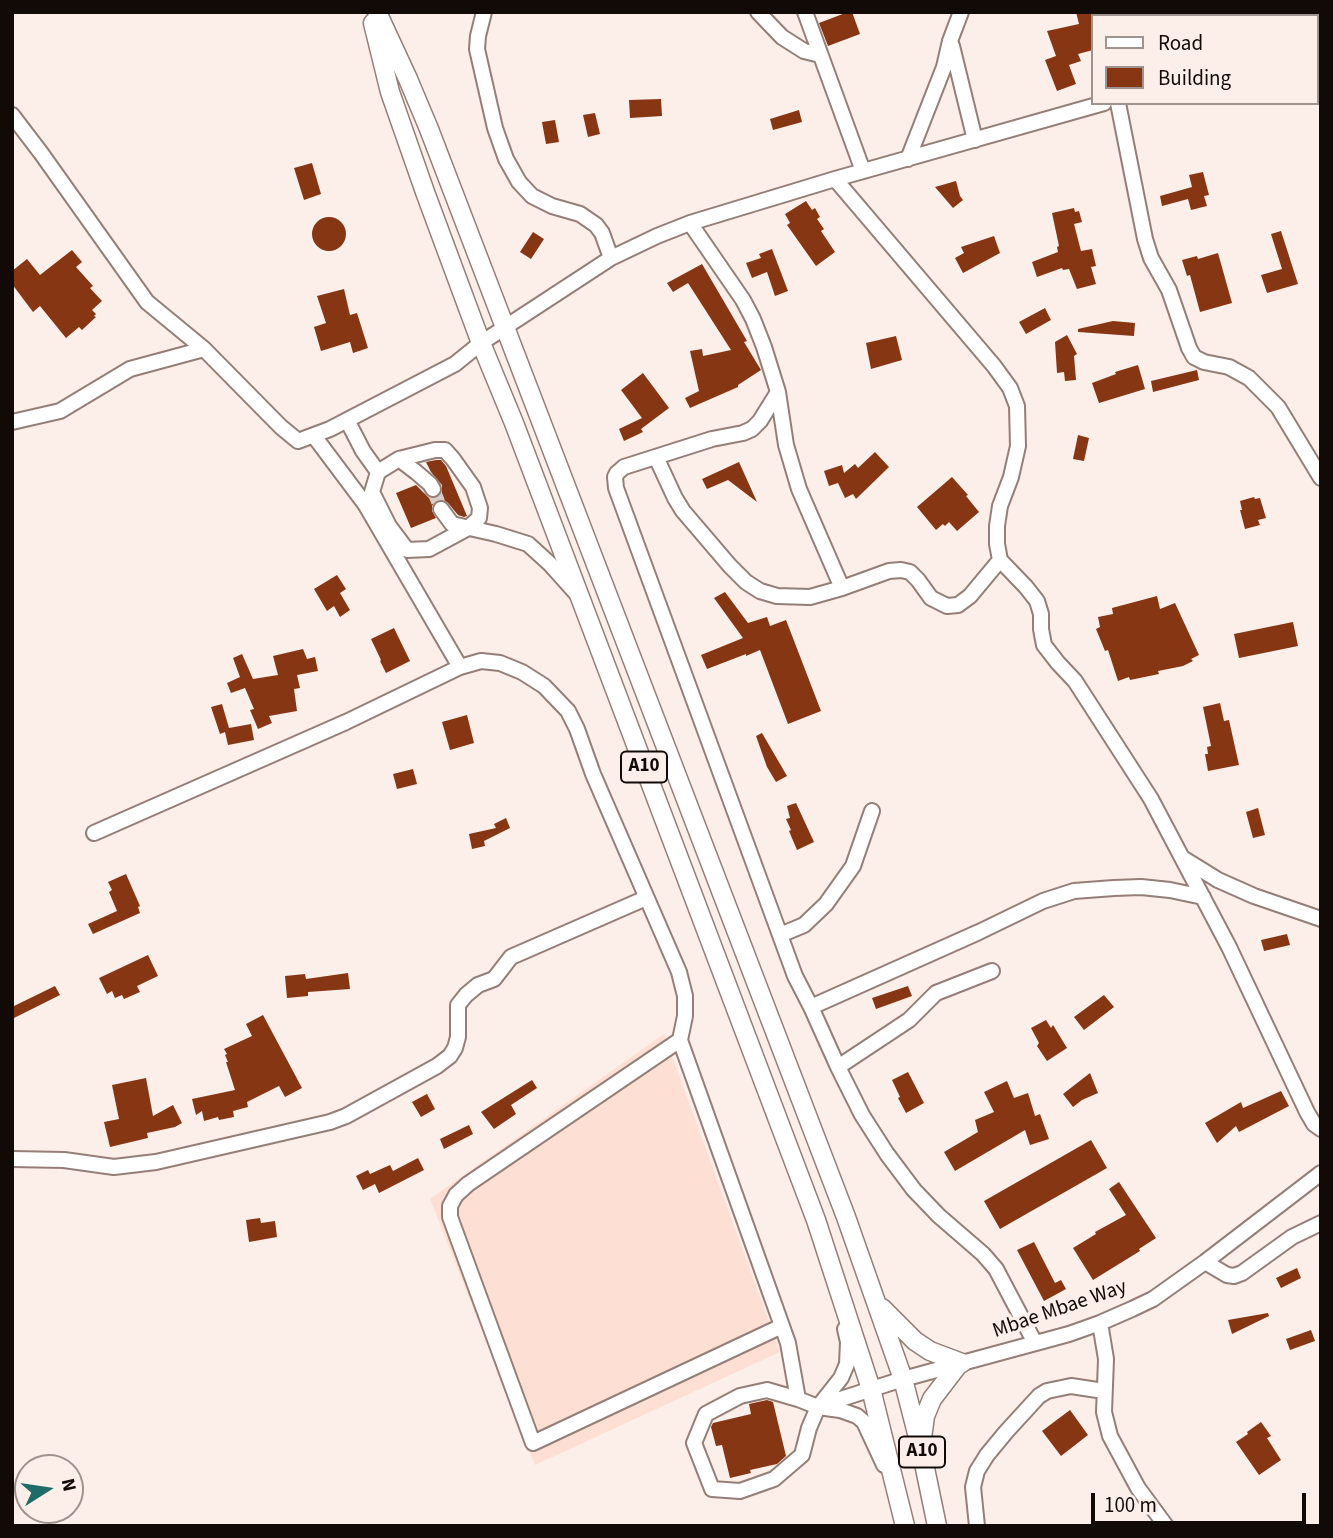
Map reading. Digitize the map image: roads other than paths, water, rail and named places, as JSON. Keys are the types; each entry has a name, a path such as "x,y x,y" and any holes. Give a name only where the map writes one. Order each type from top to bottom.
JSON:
{"main road":[{"name":"A10","path":"370,12 390,92 407,145 822,1239 871,1389 905,1526"},
{"name":"A10","path":"377,12 429,129 846,1217 903,1379 937,1526"},
{"path":"877,1303 915,1341 960,1364 932,1399 925,1416 921,1449"}],"street":[{"path":"484,12 477,49 498,138 513,173 533,196 579,214 596,225 602,233 611,258"},
{"path":"758,12 782,37 804,51 820,55"},
{"path":"805,12 863,171"},
{"path":"908,159 944,67 961,12"},
{"path":"950,41 975,140"},
{"path":"12,115 147,302 204,349 298,441 347,420 455,364 481,342 611,258 657,236 690,223 835,179 1097,105"},
{"path":"1118,105 1144,239 1169,290 1189,348 1194,356 1204,362 1229,367 1249,378 1278,407 1321,478"},
{"path":"835,179 1010,388 1017,406 1018,446 1011,477 1000,506 997,544 1000,560 1037,601 1044,645 1075,681 1151,799 1229,947 1307,1112 1314,1124 1321,1129"},
{"path":"690,223 753,319 778,392 786,444 799,489 842,588"},
{"path":"12,422 60,411 130,369 204,349"},
{"path":"778,392 760,421 751,429 712,439 620,470 615,477 616,488 795,976 838,1067 887,1154 914,1190 996,1269 1035,1343"},
{"path":"347,420 377,472"},
{"path":"314,436 365,504 460,667"},
{"path":"445,450 472,487 480,508 479,518 468,528 429,549 407,550 388,526 372,492 377,472 399,459 445,450"},
{"path":"656,457 683,511 708,543 746,582 760,591 777,596 821,595 889,571 901,570 910,572 931,598 947,606 958,605 970,596 1000,560"},
{"path":"399,459 433,489"},
{"path":"441,509 452,524 528,544 581,599"},
{"path":"94,833 346,722 460,667 481,661 500,663 522,672 544,686 568,711 577,729 593,774 679,972 685,996 685,1016 680,1040 788,1343 797,1399"},
{"path":"780,935 804,925 826,904 853,866 872,811"},
{"path":"1182,859 1218,880 1254,896 1321,919"},
{"path":"811,1007 1043,901 1074,891 1141,887 1203,897"},
{"path":"12,1159 64,1160 114,1167 147,1163 346,1116 437,1066 450,1056 458,1037 458,1005 478,985 494,979 510,957 646,898"},
{"path":"838,1067 909,1020 936,993 992,971"},
{"path":"680,1040 468,1184 456,1195 450,1206 450,1217 533,1443 782,1326"},
{"name":"Mbae Mbae Way","path":"818,1407 903,1379 1100,1323 1153,1299 1321,1173"},
{"path":"1205,1262 1227,1275 1234,1276 1292,1237 1321,1223"},
{"path":"822,1239 848,1342 847,1364 841,1378 818,1407 802,1455 774,1479 740,1491 712,1489 694,1443 706,1414 740,1396 767,1390 818,1407 840,1410 864,1422 900,1505"},
{"path":"1100,1323 1106,1359 1104,1412 1110,1436 1138,1488 1166,1526"},
{"path":"977,1526 973,1487 977,1471 1006,1432 1039,1396 1047,1391 1070,1386 1104,1391"}],"tunnel":[{"path":"433,489 441,509"}]}
